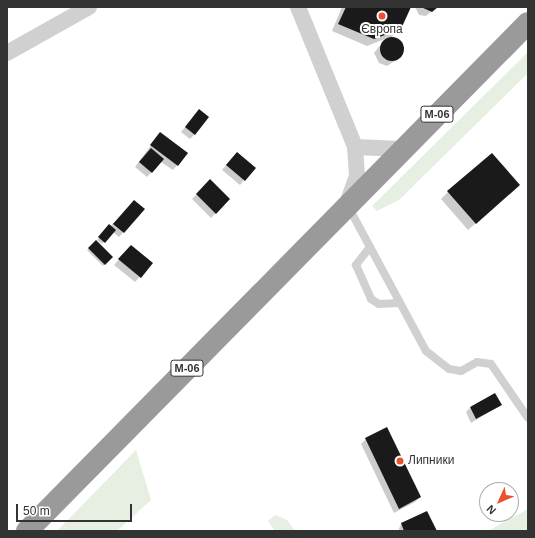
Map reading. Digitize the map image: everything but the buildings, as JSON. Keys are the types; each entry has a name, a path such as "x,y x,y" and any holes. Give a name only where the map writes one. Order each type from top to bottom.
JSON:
{"highway":[{"name":"М-06","path":"26,531 347,204 528,23"}],"street":[{"path":"7,53 89,7"},
{"path":"298,7 356,147 357,176 347,204"},
{"path":"356,147 402,149"}],"lane":[{"path":"347,204 420,342 436,359 449,369 461,371 477,362 491,364 528,418"},
{"path":"370,247 356,264 371,299 379,304 399,303"}],"shaded area":[{"path":"528,52 528,73 399,200 377,211 372,206"},
{"path":"136,450 151,500 117,531 57,531"},
{"path":"528,509 528,531 488,531 504,522 519,522 519,514"},
{"path":"275,515 287,520 295,531 275,531 268,521"}],"place":[{"name":"Європа","path":"382,16"},
{"name":"Липники","path":"400,461"}]}
